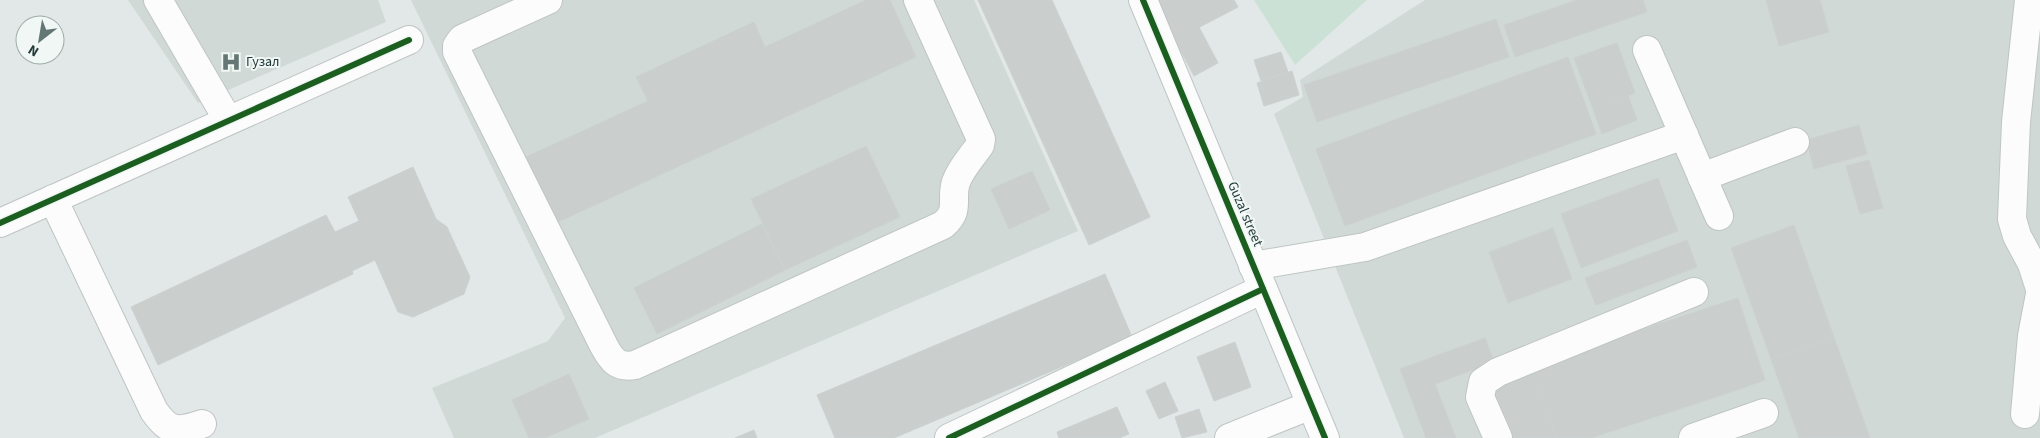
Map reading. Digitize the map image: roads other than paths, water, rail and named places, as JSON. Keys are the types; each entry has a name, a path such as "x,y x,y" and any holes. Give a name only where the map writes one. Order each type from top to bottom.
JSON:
{"street":[{"path":"158,0 228,120"},
{"path":"548,0 462,40 457,46 457,52 604,346 615,364 624,367 644,361 944,225 950,219 954,211 956,182 980,145 981,139 918,0"},
{"name":"Guzal street","path":"1143,0 1325,438"},
{"path":"2029,0 2016,122 2012,219 2017,236 2032,264 2040,289"},
{"path":"0,223 409,40"},
{"path":"1647,50 1719,216"},
{"path":"949,438 1258,277 1366,247 1684,135"},
{"path":"1702,177 1795,142"},
{"path":"53,199 154,411 164,424 173,430 184,430 202,424"},
{"path":"1498,438 1480,397 1483,382 1498,372 1694,292"},
{"path":"2025,414 2032,336 2040,294"},
{"path":"1229,438 1311,405"},
{"path":"1693,438 1764,413"}],"place":[{"name":"Гузал","path":"231,62"}]}
